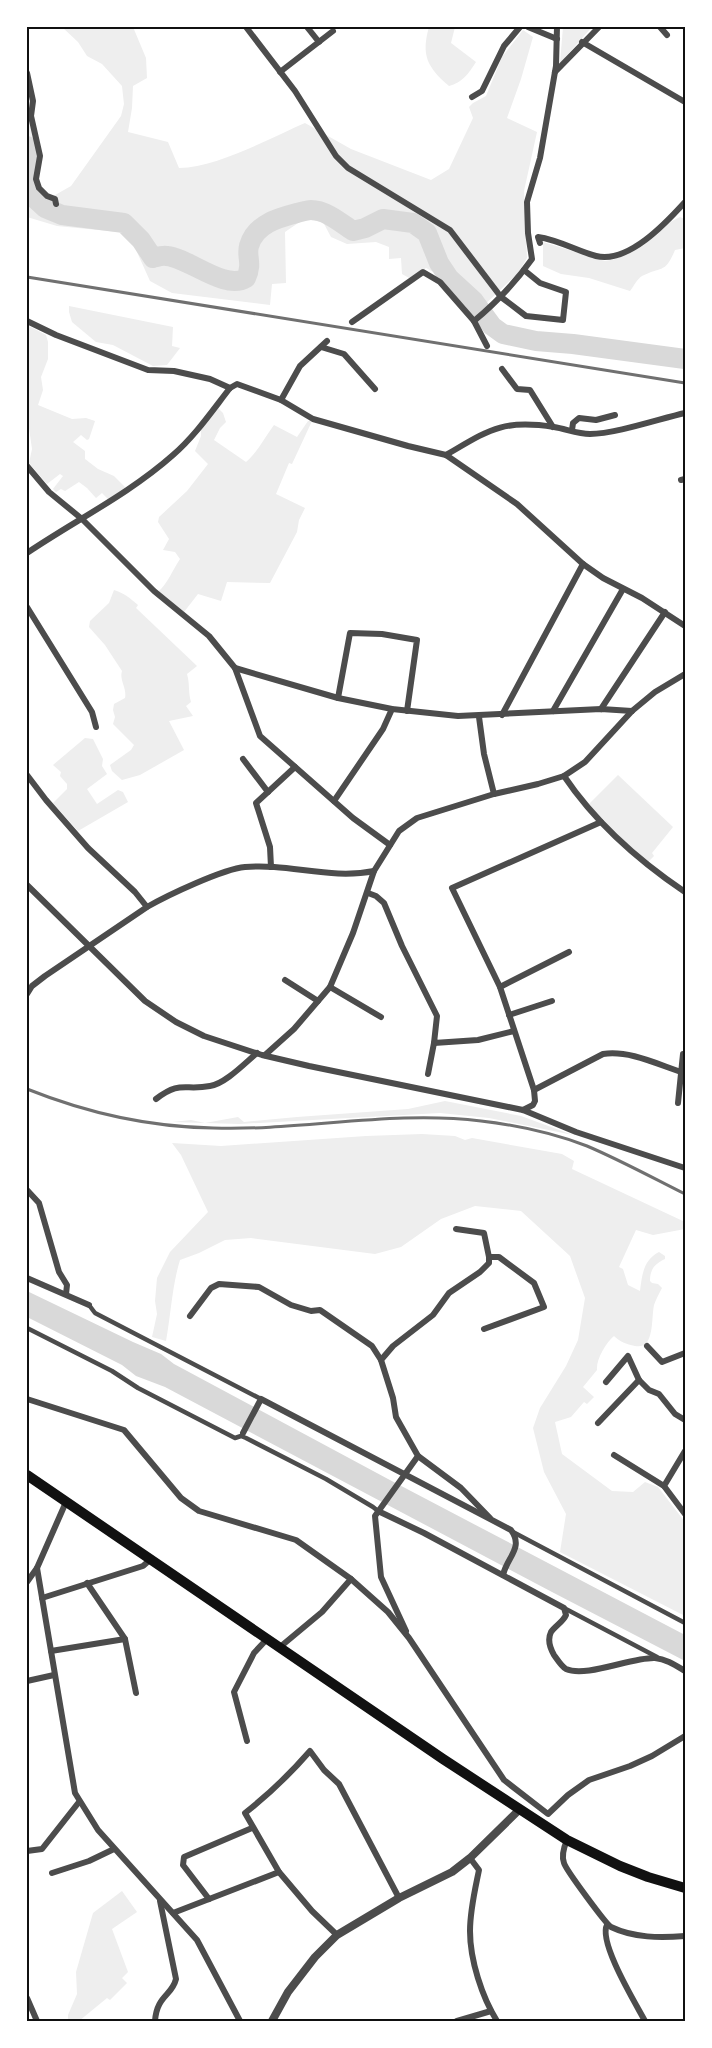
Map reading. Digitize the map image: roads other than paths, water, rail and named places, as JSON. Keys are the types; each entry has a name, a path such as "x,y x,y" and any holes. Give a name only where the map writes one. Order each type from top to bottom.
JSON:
{"highway":[{"path":"27,1475 567,1840 620,1866 685,1888"}],"street":[{"path":"246,27 295,91 336,156 348,168 450,230 501,297 526,316 563,320 566,292 540,283 524,270"},
{"path":"307,27 319,42"},
{"path":"472,97 482,91 504,46 520,27"},
{"path":"528,27 557,39"},
{"path":"474,321 501,297 532,259 527,202 540,158 554,72 557,27"},
{"path":"554,72 598,27"},
{"path":"660,27 667,35"},
{"path":"280,72 333,31"},
{"path":"582,42 685,101"},
{"path":"27,73 33,101 31,116 40,156 36,179 39,188 47,196 55,199 56,204"},
{"path":"540,243 538,237 551,239 598,256 612,257 628,251 648,237 685,202"},
{"path":"532,259 539,258 540,255"},
{"path":"352,322 423,272 440,282 474,321 487,346"},
{"path":"27,321 56,335 148,370 174,371 210,379 230,388"},
{"path":"281,400 300,366 327,341"},
{"path":"321,347 344,354 375,389"},
{"path":"502,369 517,389 530,390 553,427"},
{"path":"27,553 140,482 174,454 199,428 230,388 237,384 281,400 314,419 446,455 517,504 583,564 685,626"},
{"path":"446,455 489,430 518,423 590,434 685,412"},
{"path":"572,430 573,423 579,418 596,420 615,415"},
{"path":"27,466 49,492 82,519 154,591 209,636 235,668 260,736 353,818 390,845"},
{"path":"502,715 583,564"},
{"path":"553,711 623,589"},
{"path":"27,607 92,712 96,727"},
{"path":"601,710 665,612"},
{"path":"338,698 350,633 382,634 417,640 407,711"},
{"path":"235,668 338,698 392,709 458,717 553,711 632,711"},
{"path":"265,1056 294,1029 330,987 353,933 374,871 399,831 417,818 494,794 564,776 585,762 632,711 654,692 685,674"},
{"path":"334,801 383,729 392,709"},
{"path":"479,717 484,754 494,794"},
{"path":"243,759 268,792"},
{"path":"271,867 270,847 256,803 295,767"},
{"path":"27,775 88,848 135,892 147,907"},
{"path":"564,776 602,822 663,877 685,892"},
{"path":"523,1110 532,1106 535,1101 534,1089 500,987 452,888 602,822"},
{"path":"27,994 31,984 147,907 162,898 232,870 245,867 271,867 340,875 374,871"},
{"path":"27,885 145,1001 176,1022 213,1040 265,1056 523,1110 576,1132 685,1168"},
{"path":"368,893 384,903 402,946 437,1016 428,1074"},
{"path":"500,987 569,952"},
{"path":"285,980 318,1002"},
{"path":"330,987 381,1017"},
{"path":"509,1016 552,1001"},
{"path":"434,1043 478,1040 514,1031"},
{"path":"156,1099 174,1087 212,1086 231,1075 257,1053"},
{"path":"534,1089 603,1054 610,1053 623,1053 681,1072"},
{"path":"678,1103 683,1054"},
{"path":"27,1190 39,1203 60,1272 67,1285 66,1294"},
{"path":"381,1360 393,1346 433,1315 449,1293 489,1263 484,1233 456,1229"},
{"path":"484,1329 544,1307 534,1283 499,1257 489,1257"},
{"path":"27,1278 89,1305 95,1314 685,1623"},
{"path":"190,1316 211,1288 219,1284 259,1287 291,1305 311,1311 320,1310 372,1346 381,1360 393,1398 396,1417 418,1456 461,1488 492,1520"},
{"path":"27,1328 235,1438 241,1436 246,1438 326,1479 373,1507 503,1573 564,1608 685,1671"},
{"path":"647,1346 662,1362 685,1353"},
{"path":"606,1382 628,1356 639,1380 649,1390 659,1394 675,1414 685,1420"},
{"path":"598,1422 639,1380"},
{"path":"27,1399 124,1430 190,1506 199,1511 296,1540 351,1579 388,1612 409,1638 504,1780 548,1814 568,1795 589,1780 652,1756 685,1736"},
{"path":"243,1432 260,1401"},
{"path":"27,1406 36,1402"},
{"path":"664,1486 685,1450"},
{"path":"614,1455 664,1486 685,1514"},
{"path":"409,1638 381,1577 375,1516 418,1456"},
{"path":"27,1582 37,1568 66,1502"},
{"path":"503,1573 517,1545 511,1530"},
{"path":"42,1598 143,1566 150,1559"},
{"path":"37,1568 54,1676 75,1793 79,1802 114,1849 202,1948 240,2021"},
{"path":"280,1647 322,1612 351,1579"},
{"path":"87,1583 125,1639 135,1693"},
{"path":"564,1608 566,1615 564,1620 551,1633 549,1641 558,1661 567,1669 579,1671 653,1658 665,1660"},
{"path":"247,1741 234,1692 254,1653 268,1638"},
{"path":"51,1651 125,1639"},
{"path":"27,1681 54,1676"},
{"path":"337,1935 312,1911 279,1872 244,1814 272,1790 310,1751 324,1770 339,1784 399,1898"},
{"path":"495,1793 504,1780"},
{"path":"27,1851 42,1850 79,1802"},
{"path":"272,2021 288,1992 315,1957 337,1935 399,1898 452,1872 520,1809"},
{"path":"209,1899 183,1864 184,1857 252,1828"},
{"path":"567,1840 563,1849 564,1863 608,1925 642,1936 685,1935"},
{"path":"52,1873 114,1849"},
{"path":"470,1857 479,1870 472,1901 470,1933 483,1994 497,2021"},
{"path":"173,1913 279,1872"},
{"path":"155,2021 156,2007 174,1986 176,1979 159,1899"},
{"path":"608,1925 605,1932 616,1967 645,2021"},
{"path":"27,1998 37,2021"},
{"path":"457,2021 491,2011"}],"waterway":[{"path":"27,146 29,157 27,176"},
{"path":"27,185 33,197 45,208 62,215 124,223 141,240 153,258 164,256 176,258 218,277 237,281 246,278 249,268 248,250 256,232 282,217 308,210 317,211 353,231 383,219 413,223 427,233 439,263 449,278 473,300 492,326 503,334 536,341 685,359"}],"railway":[{"path":"27,277 685,383"},
{"path":"27,1089 95,1112 141,1122 189,1127 280,1127 414,1118 447,1118 508,1125 548,1133 587,1146 685,1194"}]}
